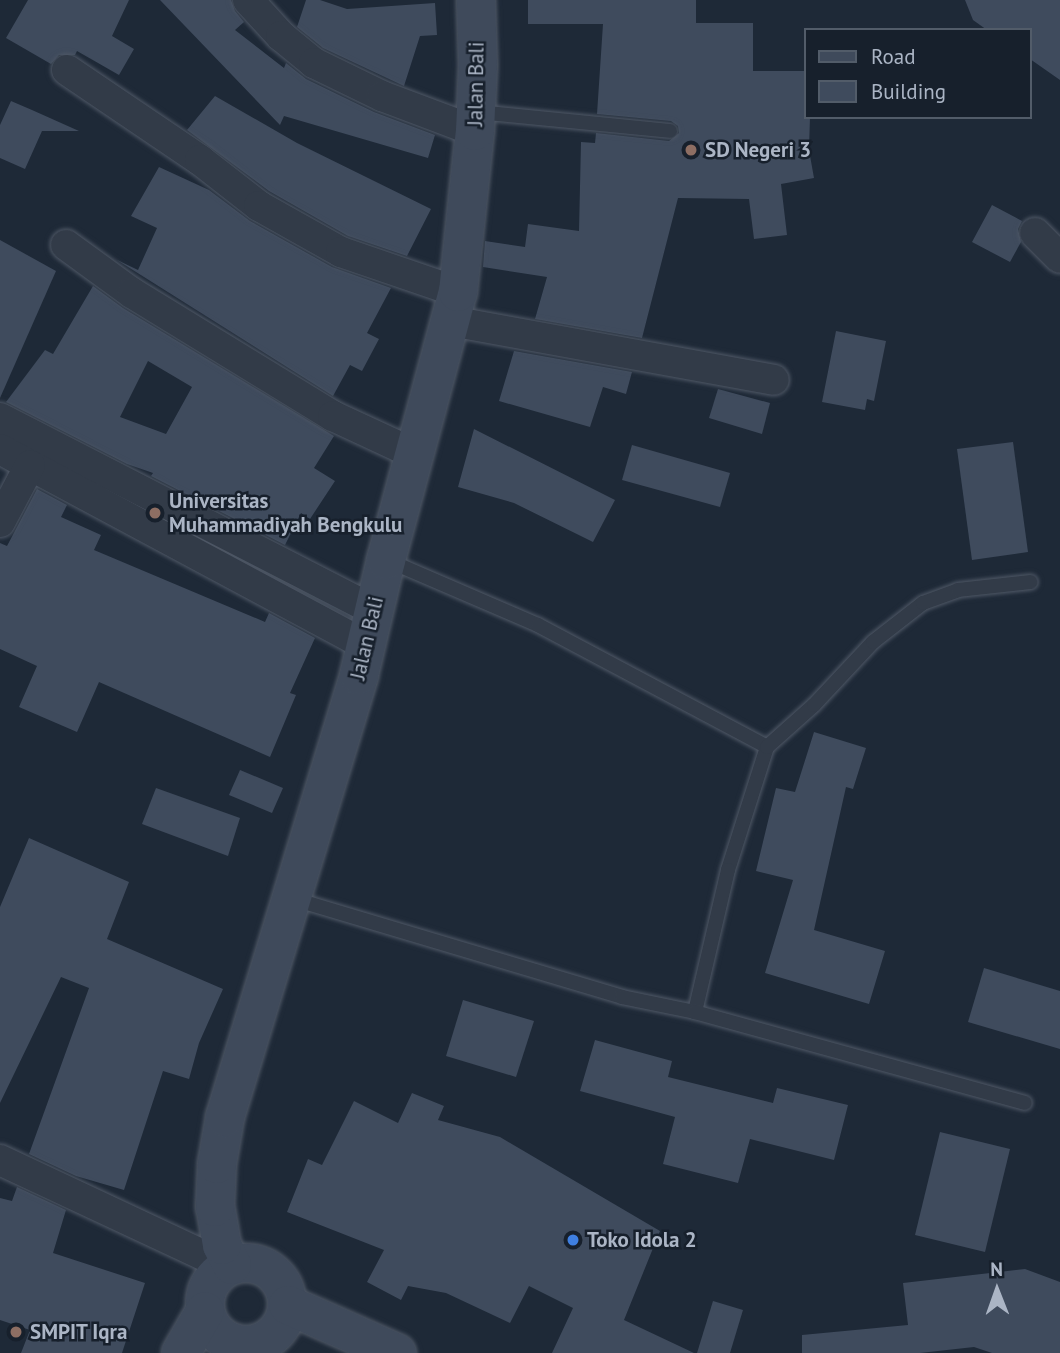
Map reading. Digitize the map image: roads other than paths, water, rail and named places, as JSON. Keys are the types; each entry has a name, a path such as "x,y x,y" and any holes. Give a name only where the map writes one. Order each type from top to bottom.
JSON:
{"street":[{"path":"248,0 281,36 314,63 382,96 476,122"},
{"name":"Jalan Bali","path":"230,1266 222,1245 215,1207 225,1116 293,898 369,627 454,306 476,122 476,0"},
{"path":"67,70 200,160 258,206 341,252 454,306 774,380"},
{"path":"1035,233 1060,258"},
{"path":"66,245 132,293 332,415 415,454"},
{"path":"0,418 369,627"},
{"path":"0,449 369,627"},
{"path":"0,522 30,465"},
{"path":"0,1160 230,1266"},
{"path":"181,1353 205,1311 207,1290 212,1280 230,1266 252,1263 270,1270 283,1286 288,1305 286,1317 270,1338 244,1349 214,1330 205,1311"},
{"path":"288,1305 397,1353"}],"lane":[{"path":"476,122 670,131"},
{"path":"386,560 538,625 767,747"},
{"path":"695,1012 728,870 767,747 814,705 873,642 923,603 958,590 1031,582"},
{"path":"293,898 622,997 695,1012 1025,1103"}],"place":[{"name":"SD Negeri 3","path":"691,150"},
{"name":"Universitas Muhammadiyah Bengkulu","path":"155,513"},
{"name":"Toko Idola 2","path":"573,1240"},
{"name":"SMPIT Iqra","path":"16,1332"}]}
